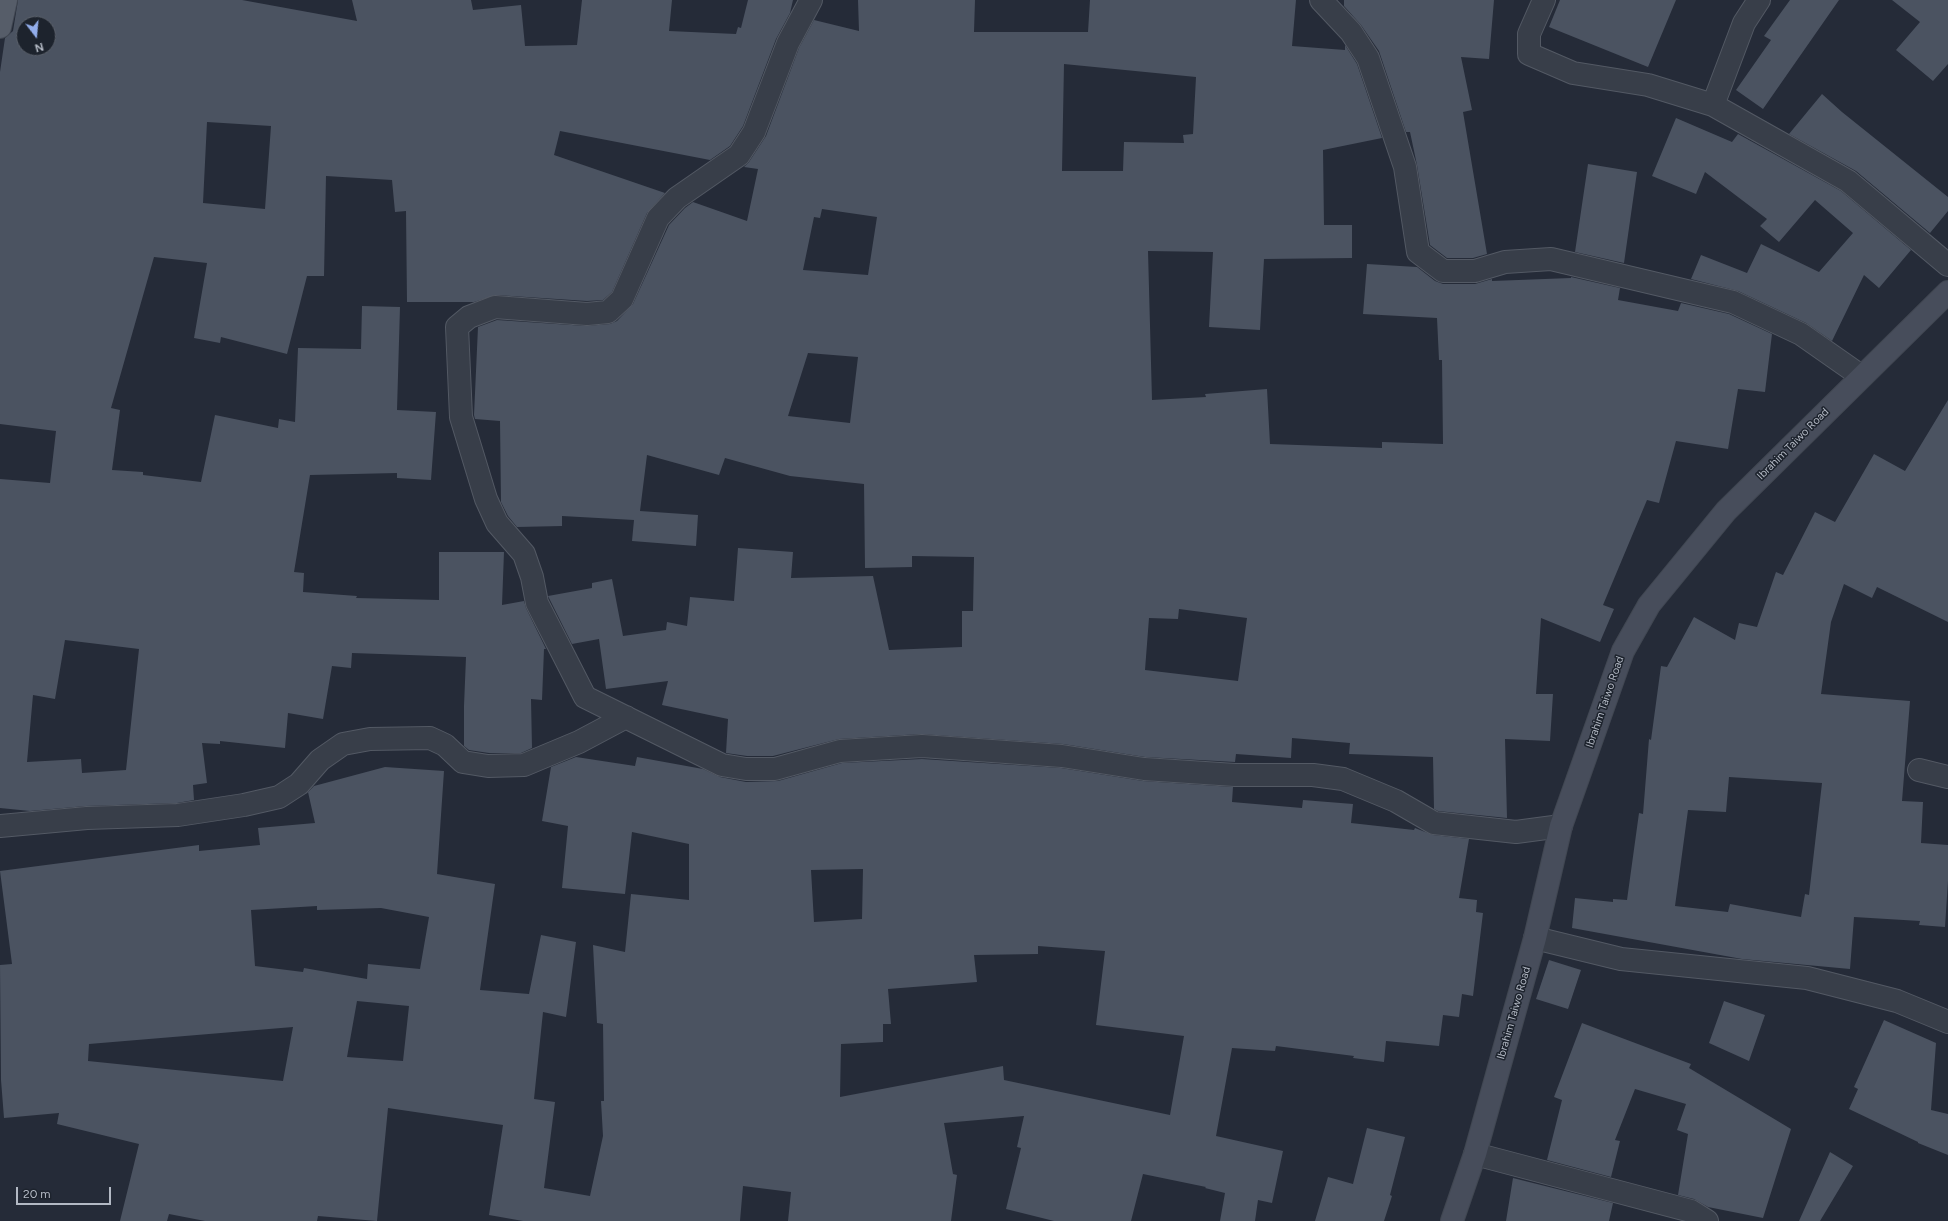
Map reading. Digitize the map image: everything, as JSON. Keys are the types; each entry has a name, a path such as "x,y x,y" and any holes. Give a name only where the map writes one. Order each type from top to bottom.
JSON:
{"main road":[{"path":"0,27 6,0"},
{"name":"Ibrahim Taiwo Road","path":"1452,1221 1475,1154 1535,938 1561,826 1623,650 1649,605 1726,511 1861,376 1948,292"}],"street":[{"path":"811,0 788,43 754,132 739,155 677,198 658,218 622,298 608,312 587,314 495,307 469,317 457,327 462,417 486,499 497,523 524,554 532,577 537,603 585,697 722,765 746,770 775,769 840,751 922,746 1062,756 1144,769 1235,775 1313,775 1342,779 1396,801 1434,823 1516,832 1561,826"},
{"path":"1321,0 1351,32 1368,58 1405,167 1418,252 1443,271 1475,271 1505,262 1551,259 1733,302 1801,334 1861,376"},
{"path":"1544,0 1529,34 1530,54 1572,72 1648,85 1713,105 1848,181 1948,265"},
{"path":"1713,105 1744,23 1759,0"},
{"path":"0,826 87,818 178,815 244,805 279,797 299,784 320,760 343,744 370,739 430,738 445,745 463,762 488,766 524,764 548,753 579,742 626,718"},
{"path":"1919,770 1948,777"},
{"path":"1535,938 1621,959 1807,978 1897,1000 1948,1022"},
{"path":"1475,1154 1691,1211 1707,1221"}],"building":[{"path":"18,0 242,0 357,21 352,0 471,0 473,10 521,5 525,46 577,45 582,0 672,0 669,31 736,34 738,27 741,28 748,0 793,0 790,13 776,39 743,126 730,146 710,160 560,131 554,155 665,193 647,213 612,292 603,300 587,301 496,295 474,302 407,302 406,211 395,212 392,180 326,176 324,276 307,276 287,354 221,337 220,343 194,338 207,263 154,257 111,408 120,410 112,470 143,472 143,475 201,482 215,415 278,428 279,419 295,422 298,348 361,349 362,306 400,307 397,410 436,412 431,480 397,478 397,473 310,475 294,572 304,573 303,592 357,596 356,598 439,600 439,552 504,552 502,605 524,601 546,649 544,649 542,700 531,699 532,748 521,753 489,753 469,750 464,746 466,657 352,653 351,668 332,666 323,719 288,713 285,748 220,741 220,744 202,743 207,783 193,785 194,800 177,803 86,806 30,811 0,808 0,479 50,483 56,431 0,424 0,72 5,38 13,31","holes":["207,122 271,126 265,209 203,203","65,640 139,649 126,770 82,773 81,759 27,762 33,695 55,699"]},
{"path":"858,0 975,0 974,32 1088,32 1090,0 1296,0 1292,46 1345,50 1345,45 1357,64 1382,138 1323,150 1324,225 1352,225 1352,258 1264,259 1260,330 1209,327 1213,252 1148,251 1152,400 1206,397 1205,394 1267,389 1270,444 1382,448 1382,442 1443,444 1442,360 1439,360 1437,318 1363,314 1367,264 1417,267 1435,281 1443,284 1475,284 1492,279 1492,281 1571,277 1620,288 1618,300 1678,311 1681,303 1729,314 1772,334 1765,392 1738,389 1728,449 1676,441 1659,503 1647,500 1603,605 1614,609 1600,642 1541,618 1536,694 1553,694 1550,741 1505,739 1507,818 1438,811 1434,809 1433,757 1349,754 1350,743 1292,738 1291,758 1236,754 1235,762 1145,757 1063,744 921,734 839,739 773,756 747,756 726,753 728,719 662,705 668,681 606,689 599,639 572,644 548,596 592,588 592,583 612,579 623,636 666,630 667,622 687,626 690,597 734,601 738,548 793,552 791,578 873,576 889,650 962,647 962,611 973,611 974,557 912,556 912,567 865,568 864,484 790,476 725,458 719,475 647,455 640,511 698,515 696,546 632,541 634,520 562,516 562,526 517,527 508,516 501,502 500,421 475,419 474,415 478,327 497,320 586,326 610,324 617,321 633,304 669,225 685,208 693,202 747,221 758,169 744,167 766,136 799,48 814,20 859,31","holes":["1064,64 1196,77 1193,134 1183,135 1184,143 1124,142 1123,171 1062,171","822,209 877,217 868,275 803,270 814,217 820,218","808,353 858,357 850,423 788,416","1179,609 1247,618 1238,681 1145,670 1149,618 1178,619"]},
{"path":"1344,0 1494,0 1489,59 1461,57 1472,110 1463,112 1487,254 1473,258 1447,258 1430,245 1410,132 1406,132 1379,51 1361,25 1344,6"},
{"path":"1560,0 1676,0 1648,67 1549,27"},
{"path":"1790,0 1839,0 1763,109 1736,90 1771,40 1764,36"},
{"path":"1892,0 1948,0 1948,64 1933,81 1896,50 1920,22"},
{"path":"1822,94 1842,112 1948,197 1948,211 1930,233 1856,171 1789,134"},
{"path":"1676,118 1732,142 1738,134 1841,191 1911,250 1879,288 1864,275 1832,341 1806,323 1738,291 1691,279 1701,255 1747,273 1761,244 1819,272 1853,233 1815,200 1779,242 1760,226 1767,219 1705,172 1696,194 1652,176"},
{"path":"1588,164 1637,172 1624,263 1575,252"},
{"path":"1948,400 1948,622 1877,587 1872,598 1844,584 1831,622 1821,694 1910,701 1902,801 1923,802 1921,843 1948,845 1948,881 1945,927 1919,925 1920,921 1854,917 1850,969 1742,959 1572,928 1575,898 1613,902 1613,899 1627,900 1639,813 1643,814 1649,739 1651,740 1661,666 1667,667 1694,617 1735,640 1739,623 1757,627 1776,572 1783,575 1815,512 1835,522 1874,454 1905,471","holes":["1729,777 1822,783 1809,895 1805,894 1801,917 1730,904 1728,912 1675,906 1688,810 1726,812"]},
{"path":"576,757 635,766 637,757 703,769 720,777 746,782 778,781 842,763 922,759 1061,768 1143,781 1233,787 1232,802 1302,808 1303,800 1353,804 1351,823 1414,830 1415,828 1433,835 1469,839 1459,898 1477,900 1476,912 1483,913 1473,996 1462,994 1459,1017 1443,1015 1439,1046 1386,1041 1384,1062 1353,1058 1354,1056 1276,1046 1275,1051 1232,1048 1216,1136 1283,1151 1272,1203 1258,1200 1255,1221 1220,1221 1225,1193 1205,1188 1206,1187 1143,1174 1131,1221 1054,1221 1006,1209 1021,1148 1017,1147 1024,1116 944,1123 953,1174 957,1175 951,1221 788,1221 791,1192 743,1186 740,1221 523,1221 489,1215 503,1125 388,1108 377,1221 318,1216 317,1221 205,1221 169,1214 167,1221 120,1221 139,1144 57,1124 59,1113 4,1118 1,1080 0,965 12,964 0,871 199,845 199,851 260,845 258,828 315,823 308,792 314,786 385,767 444,771 437,874 495,884 480,990 529,994 541,935 576,942 566,1017 543,1012 534,1099 555,1102 544,1188 590,1196 603,1136 601,1101 604,1101 603,1024 597,1023 593,945 625,952 631,894 689,900 689,844 632,832 625,894 562,888 568,826 542,821 551,767","holes":["863,869 862,919 814,922 811,870","317,906 317,910 381,908 429,917 420,969 368,964 367,979 304,968 303,972 255,966 251,910","1038,946 1105,951 1096,1025 1184,1036 1170,1115 1004,1080 1003,1066 840,1097 841,1044 883,1042 883,1024 891,1024 888,989 977,982 974,955 1038,954","357,1001 409,1006 403,1061 347,1057","293,1027 283,1081 88,1061 89,1044"]},
{"path":"1549,960 1581,970 1568,1009 1536,999"},
{"path":"1724,1001 1765,1015 1749,1061 1709,1043"},
{"path":"1884,1020 1936,1043 1931,1110 1948,1114 1948,1155 1918,1143 1849,1109 1858,1089 1854,1087"},
{"path":"1582,1023 1691,1064 1689,1068 1791,1129 1763,1218 1708,1207 1694,1199 1678,1195 1688,1134 1677,1130 1686,1104 1635,1089 1615,1140 1620,1141 1611,1177 1547,1160 1562,1100 1554,1097"},
{"path":"1367,1128 1405,1137 1390,1195 1392,1196 1384,1221 1315,1221 1328,1177 1353,1184"},
{"path":"1830,1152 1853,1166 1820,1221 1799,1221"},
{"path":"1513,1178 1613,1203 1609,1221 1506,1221"}]}
